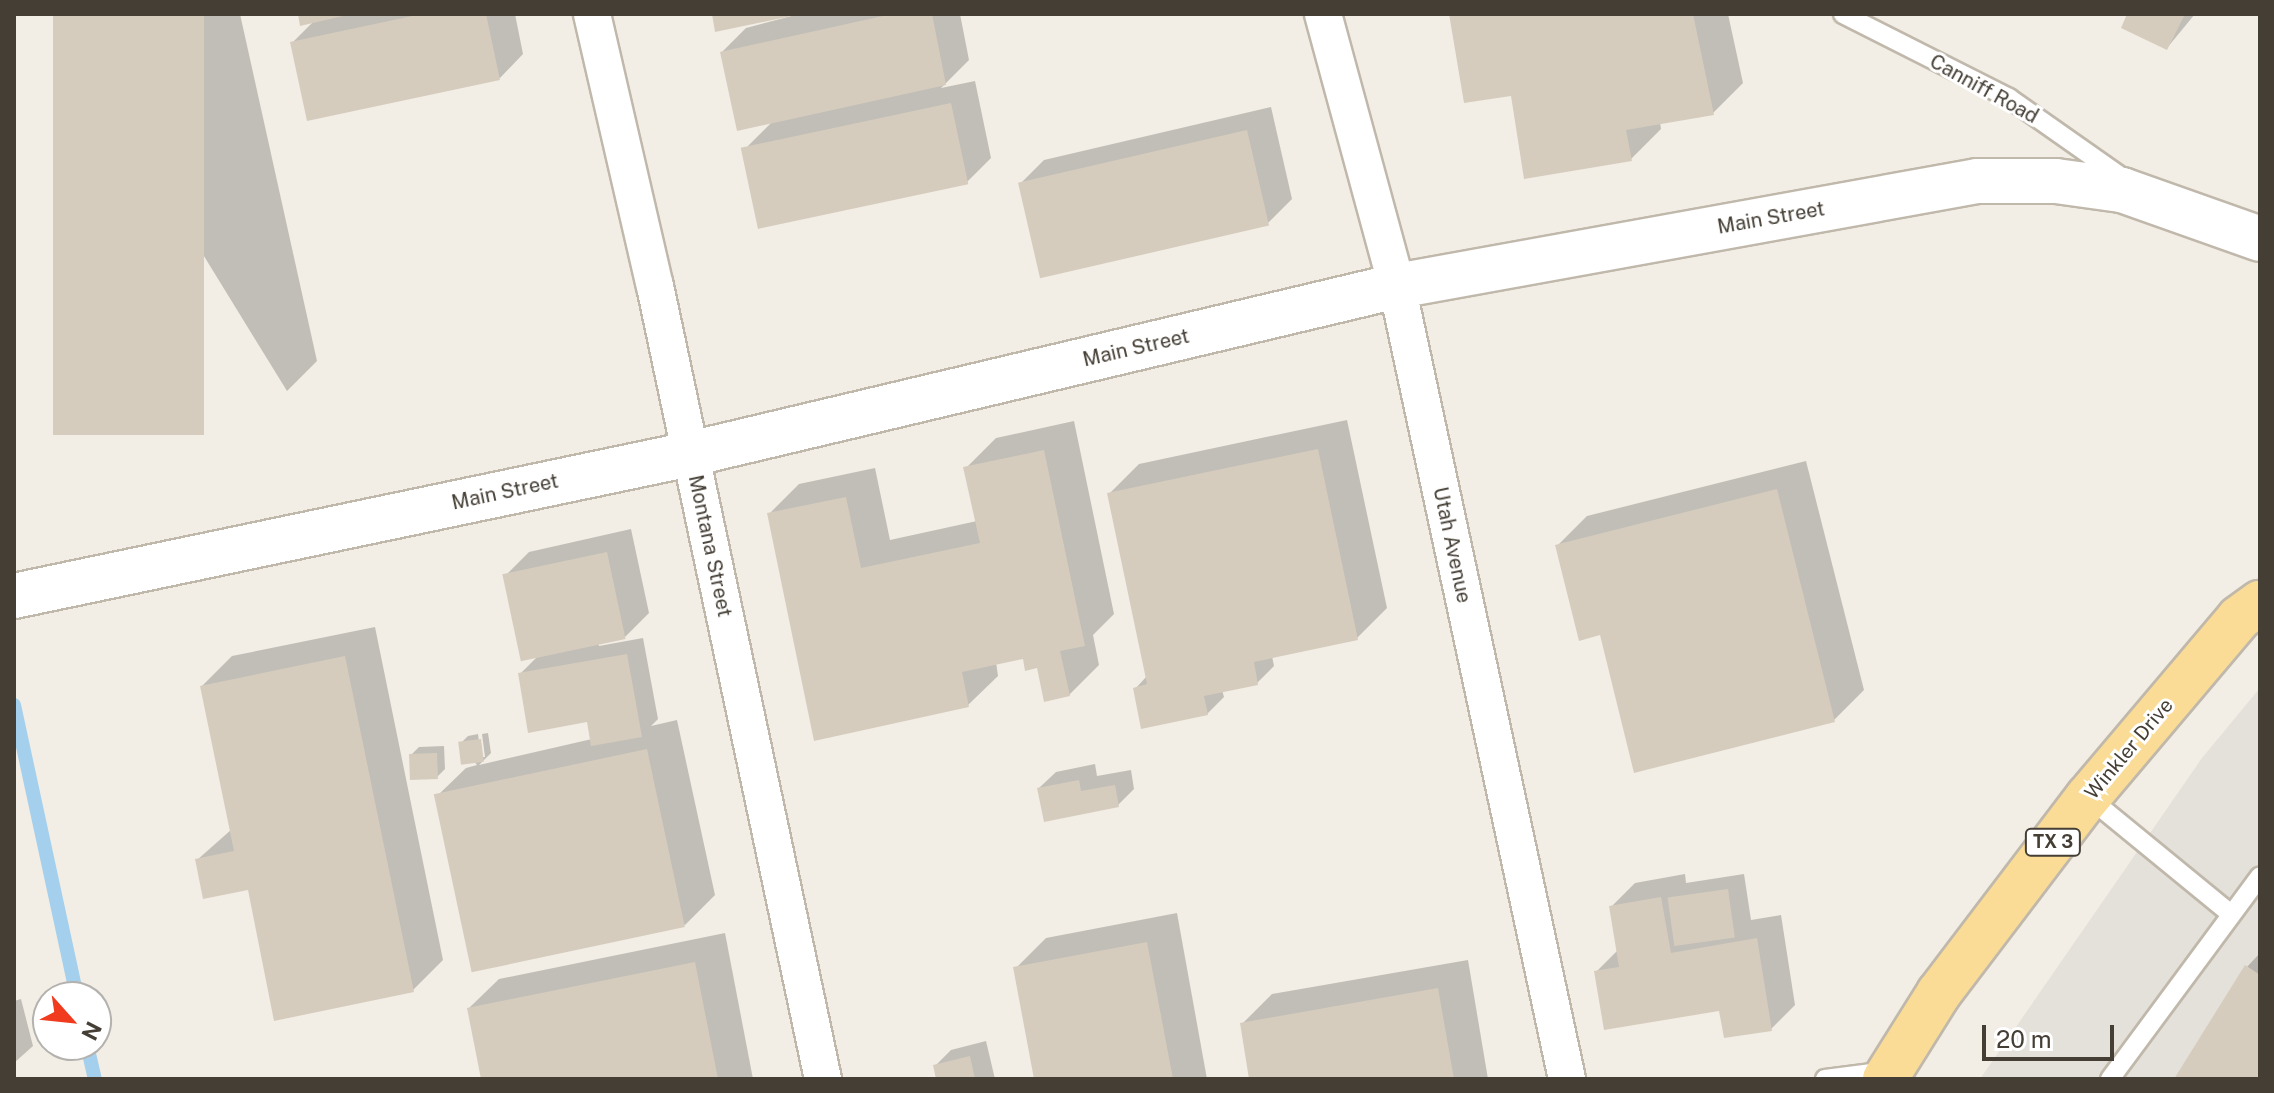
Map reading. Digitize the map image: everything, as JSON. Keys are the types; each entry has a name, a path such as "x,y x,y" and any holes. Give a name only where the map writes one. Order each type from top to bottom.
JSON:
{"main road":[{"name":"Winkler Drive","path":"1888,1075 1939,993 2088,797 2250,610 2260,571"}],"street":[{"name":"Montana Street","path":"592,14 690,454 823,1079"},
{"name":"Utah Avenue","path":"1323,14 1397,286 1567,1079"},
{"name":"Main Street","path":"30,592 690,454 1397,286 1977,181 2056,181 2122,190 2260,239"}],"lane":[{"name":"Canniff Road","path":"1843,14 2009,98 2157,202"},
{"path":"2088,797 2231,914"},
{"path":"2110,1079 2260,876"},
{"path":"1825,1079 1888,1075"}],"shaded area":[{"path":"2260,688 2260,1079 1980,1079 2202,758"}],"building":[{"path":"53,14 204,14 204,435 53,435"},
{"path":"298,14 347,14 347,15 300,26"},
{"path":"422,14 486,14 500,80 307,121 290,42"},
{"path":"712,14 796,14 796,15 715,32"},
{"path":"892,14 932,14 946,85 737,131 720,52"},
{"path":"1449,14 1693,14 1714,115 1626,130 1632,161 1524,179 1511,96 1464,103"},
{"path":"2127,14 2185,14 2167,50 2121,28"},
{"path":"951,103 968,184 758,229 741,148"},
{"path":"1247,130 1269,225 1040,278 1018,183"},
{"path":"1318,449 1358,640 1254,662 1258,685 1204,696 1208,715 1141,729 1133,688 1147,684 1107,493"},
{"path":"1044,450 1085,646 1060,651 1070,696 1044,702 1037,668 1025,671 1023,659 962,672 969,707 814,741 767,513 846,497 861,568 980,543 963,467"},
{"path":"1777,489 1835,722 1634,773 1600,635 1579,641 1555,545"},
{"path":"607,552 626,639 521,661 502,574"},
{"path":"627,654 642,737 591,746 587,722 528,733 518,673"},
{"path":"345,656 414,992 274,1021 248,890 203,899 195,859 234,851 200,686"},
{"path":"481,739 484,762 461,765 458,742"},
{"path":"647,749 685,927 472,972 434,794"},
{"path":"437,753 438,779 410,780 409,754"},
{"path":"1079,780 1081,791 1115,785 1119,807 1044,822 1037,788"},
{"path":"1728,889 1735,938 1674,946 1668,897"},
{"path":"1661,897 1671,953 1757,938 1772,1031 1724,1038 1719,1011 1604,1030 1594,971 1619,967 1609,906"},
{"path":"1147,942 1173,1079 1034,1079 1013,967"},
{"path":"695,962 718,1079 481,1079 467,1008"},
{"path":"2245,965 2260,975 2260,1079 2174,1079"},
{"path":"1438,988 1454,1079 1249,1079 1240,1023"},
{"path":"970,1056 975,1079 936,1079 933,1065"}],"waterway":[{"path":"14,705 74,981"},
{"path":"91,1061 95,1079"}]}
